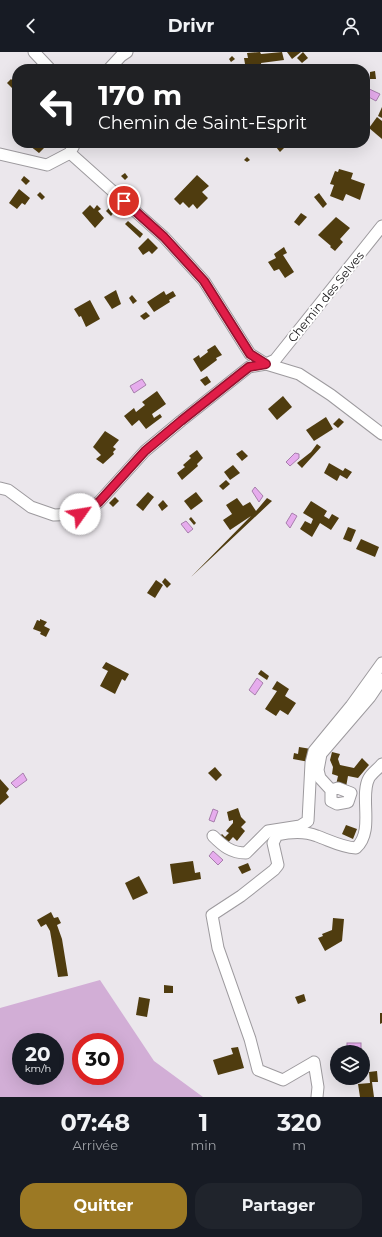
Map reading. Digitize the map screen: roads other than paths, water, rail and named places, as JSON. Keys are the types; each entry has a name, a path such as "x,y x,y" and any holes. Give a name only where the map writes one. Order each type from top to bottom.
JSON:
{"street":[{"path":"34,52 45,64"},
{"path":"113,64 120,56 127,52"},
{"path":"0,154 47,165 73,148 164,237 204,281 250,354 266,364 299,374 331,395 382,434"},
{"name":"Chemin des Selves","path":"266,364 275,360 287,346 382,226"},
{"path":"0,488 8,490 31,507 54,515 80,514 99,502 145,451 181,421 249,367 266,364"},
{"path":"213,836 226,849 238,853 246,853 268,831 300,826 308,820 311,763 314,751 355,700 382,663"},
{"path":"331,790 320,778 319,760 321,754 370,696 382,679"},
{"path":"318,1097 318,1086 314,1062 282,1080 258,1070 250,1039 218,948 212,915 241,896 274,870 278,865 273,843 277,835 303,833 316,835 343,847 356,848 361,843 364,830 367,810 366,791 369,779 382,764"}]}
